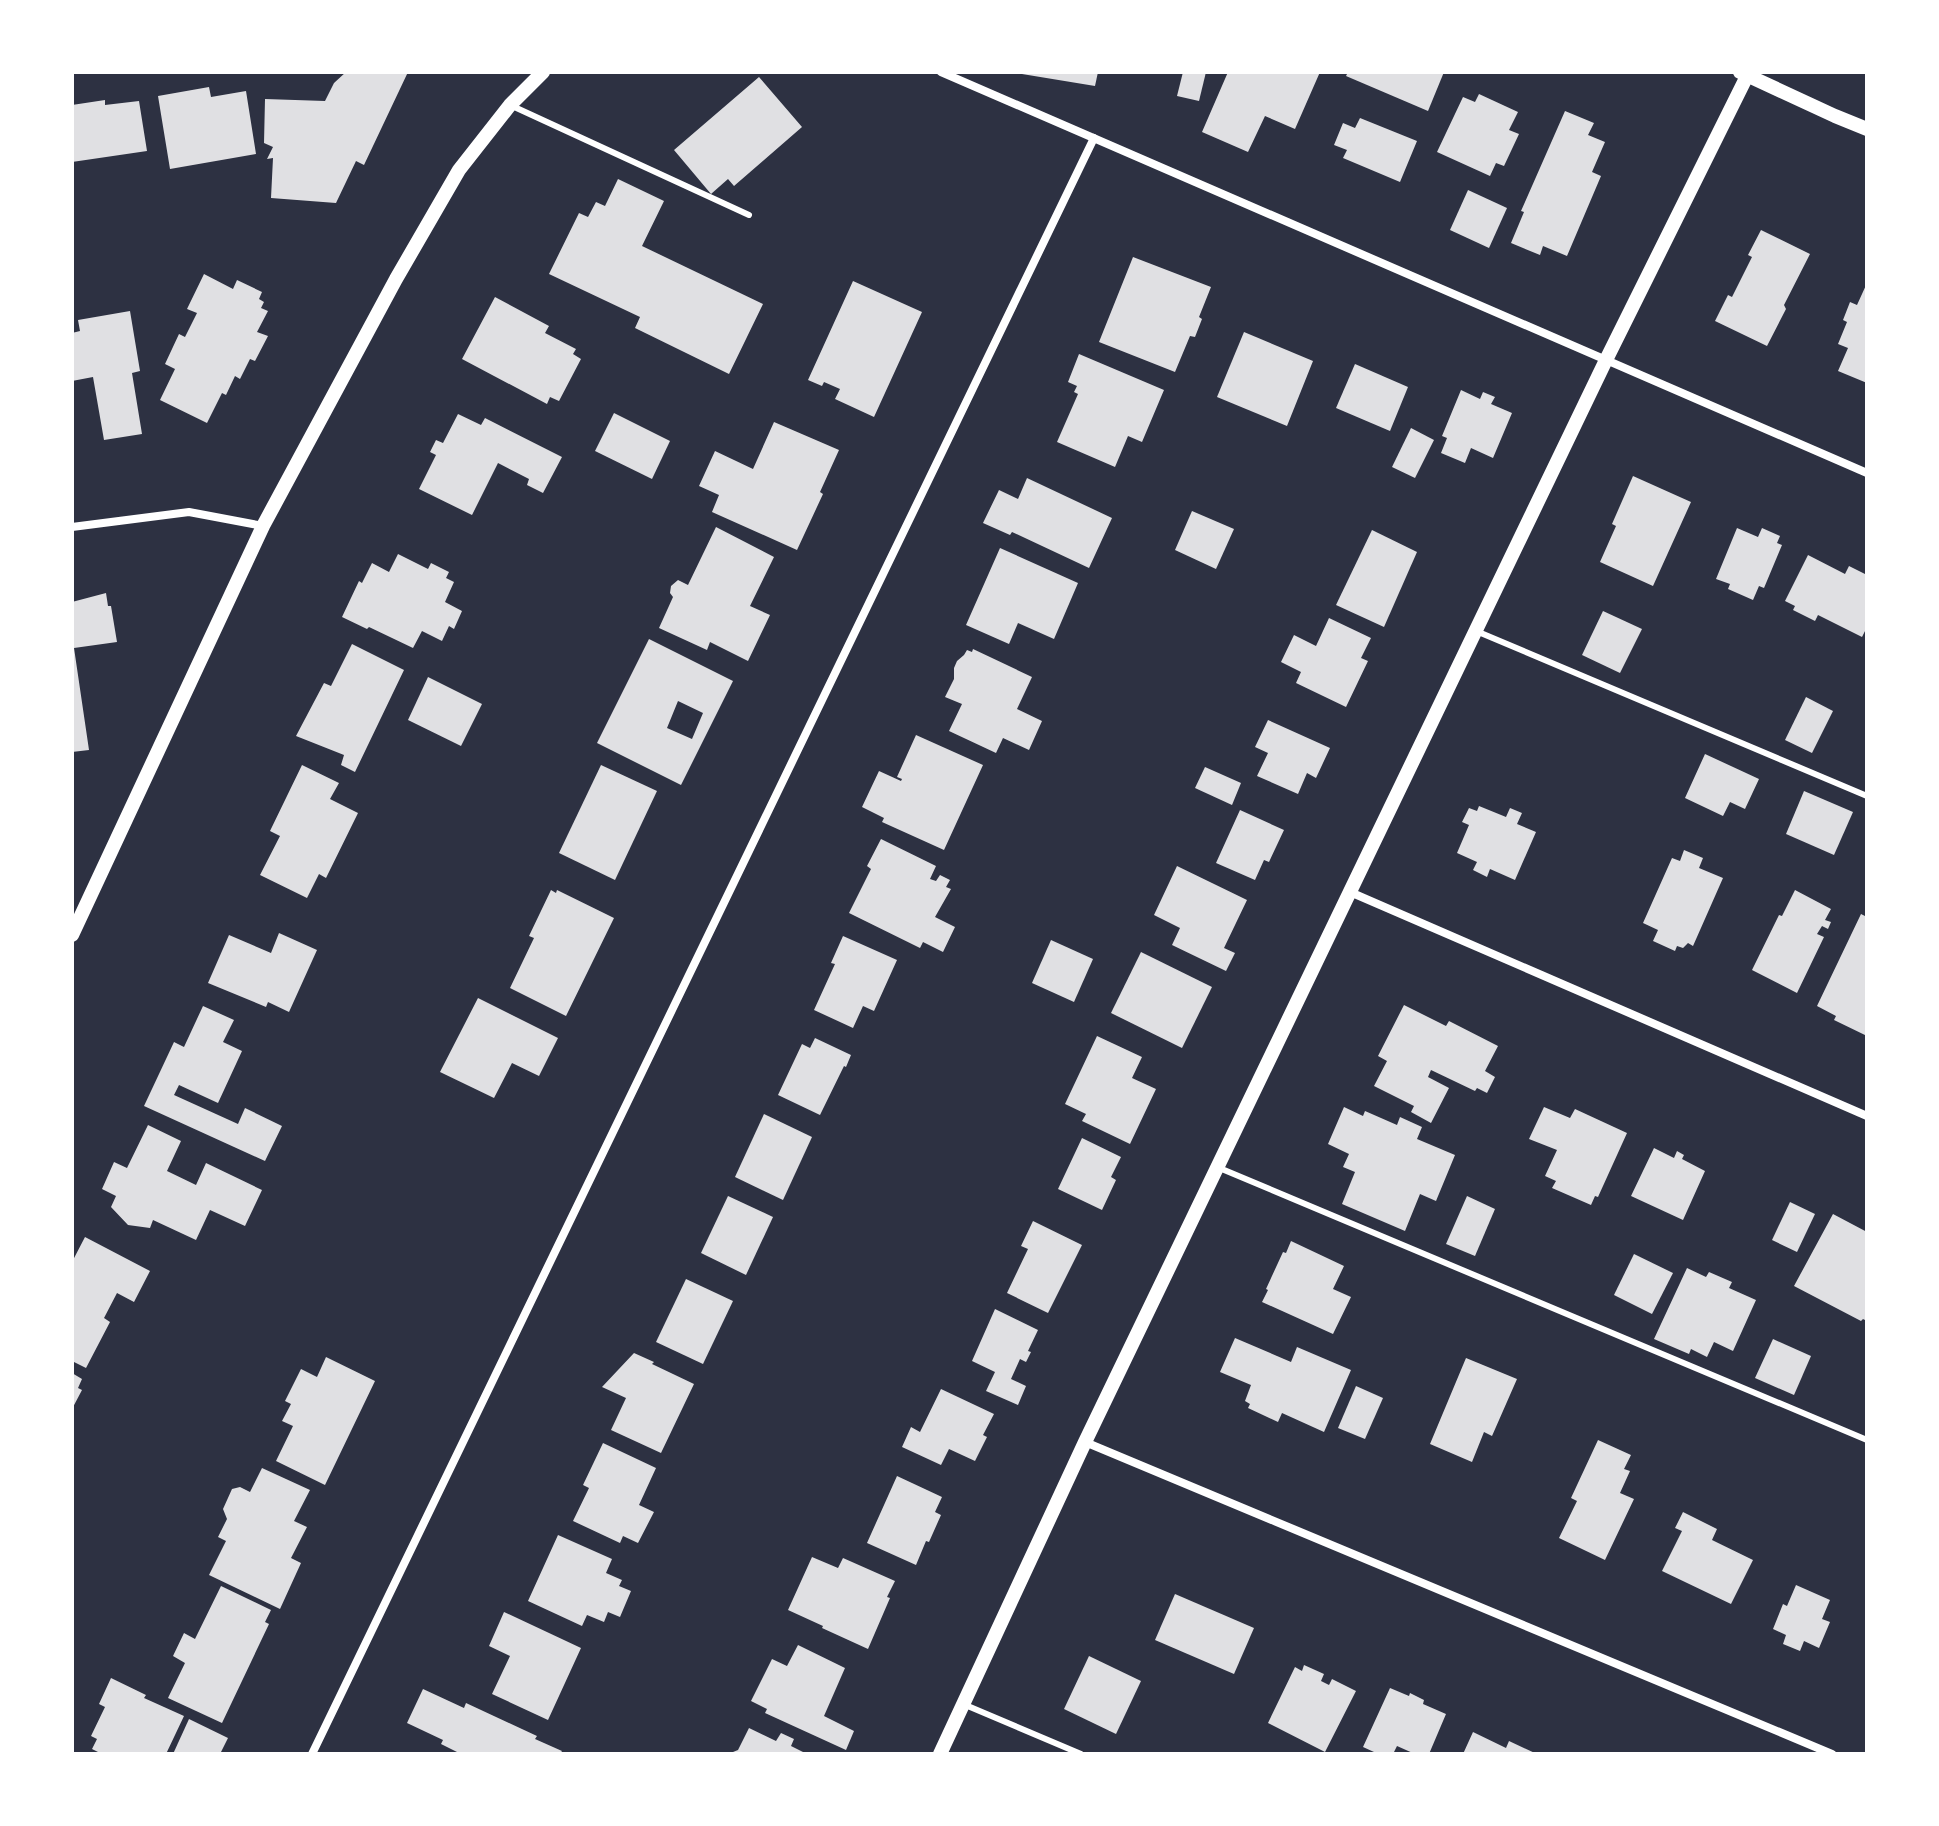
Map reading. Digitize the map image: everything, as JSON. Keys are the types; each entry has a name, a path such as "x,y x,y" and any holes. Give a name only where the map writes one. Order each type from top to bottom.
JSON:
{"street":[{"path":"72,935 263,526 396,279 459,170 510,105 543,72"},
{"path":"941,72 1867,473"},
{"path":"940,1754 1085,1442 1743,74 1867,129"},
{"path":"312,1754 1094,138"},
{"path":"72,527 189,512 263,526"},
{"path":"1350,892 1867,1116"},
{"path":"1085,1442 1832,1754"}],"lane":[{"path":"510,105 749,215"},
{"path":"1476,631 1867,796"},
{"path":"1217,1167 1867,1440"},
{"path":"963,1704 1081,1754"}],"building":[{"path":"346,72 408,72 364,165 356,161 336,203 271,198 273,158 267,159 273,147 264,143 265,99 325,101 334,83"},
{"path":"1022,72 1098,72 1095,86"},
{"path":"1183,72 1206,72 1199,101 1177,96"},
{"path":"1228,72 1320,72 1295,129 1265,116 1248,152 1202,132"},
{"path":"1348,72 1444,72 1428,111 1346,76"},
{"path":"759,77 802,127 734,186 728,179 711,194 674,150"},
{"path":"209,87 211,97 246,91 256,154 170,169 158,96"},
{"path":"1479,94 1518,112 1509,130 1519,134 1504,166 1496,163 1490,176 1437,152 1463,97 1475,102"},
{"path":"105,100 105,105 139,101 147,151 72,162 72,105"},
{"path":"1565,111 1594,123 1588,135 1605,142 1592,172 1601,176 1567,256 1543,246 1540,255 1511,243 1524,212 1521,211"},
{"path":"1360,118 1417,141 1400,182 1343,158 1347,150 1334,145 1343,123 1355,128"},
{"path":"618,179 664,201 642,246 763,304 729,374 635,328 640,317 549,274 579,213 588,217 596,202 605,206"},
{"path":"1468,190 1507,208 1489,248 1450,230"},
{"path":"1761,230 1810,254 1767,346 1715,321 1728,295 1732,297 1752,257 1748,255"},
{"path":"1133,257 1211,287 1195,337 1190,336 1175,372 1099,342"},
{"path":"204,274 233,289 237,280 262,292 259,299 264,302 261,308 268,311 257,332 268,336 255,361 250,359 240,379 235,376 226,395 222,393 207,423 160,400 175,369 165,364 179,334 185,337 197,313 187,309"},
{"path":"853,281 922,312 874,417 835,399 840,389 824,382 822,386 808,380"},
{"path":"1867,283 1867,383 1838,371 1848,348 1838,344 1847,322 1843,320 1850,302 1857,305"},
{"path":"495,297 549,326 545,333 576,349 573,354 581,359 559,401 550,397 547,404 462,359"},
{"path":"130,311 140,371 132,373 142,434 104,440 93,377 72,381 72,333 80,331 78,320"},
{"path":"1244,332 1313,361 1287,426 1217,397"},
{"path":"1079,354 1164,390 1142,442 1128,436 1115,467 1057,442 1078,394 1074,392 1077,386 1068,382"},
{"path":"1355,364 1408,387 1390,431 1336,408"},
{"path":"1461,390 1480,399 1483,392 1495,397 1491,404 1512,413 1493,458 1471,448 1465,463 1441,453 1447,438 1442,436"},
{"path":"614,413 670,441 652,479 595,451"},
{"path":"458,414 481,425 485,418 562,457 543,493 527,485 529,479 498,463 472,515 419,489 436,455 430,452 436,440 443,443"},
{"path":"774,422 839,450 797,550 712,512 719,495 699,486 715,451 753,469"},
{"path":"1411,428 1434,440 1415,478 1392,467"},
{"path":"1633,476 1691,502 1653,586 1600,562 1616,526 1612,524"},
{"path":"1027,478 1112,518 1089,568 1012,532 1010,535 983,523 999,490 1018,499"},
{"path":"1192,511 1234,529 1216,569 1175,550"},
{"path":"716,527 774,557 750,606 770,615 748,661 710,642 707,650 659,628 673,597 671,586 678,580 688,585"},
{"path":"1737,528 1758,537 1762,528 1780,536 1777,543 1782,545 1764,588 1759,586 1753,600 1728,589 1730,584 1716,579"},
{"path":"1372,530 1417,552 1384,627 1336,605"},
{"path":"1000,548 1078,583 1054,639 1018,623 1009,644 966,625"},
{"path":"398,554 428,569 431,563 449,572 446,578 454,582 445,602 462,611 454,629 449,626 442,641 422,631 413,648 342,617 359,581 362,583 372,563 389,572"},
{"path":"1808,555 1845,574 1849,566 1867,575 1867,627 1862,637 1818,615 1815,621 1793,610 1795,606 1785,601"},
{"path":"106,593 117,642 74,648 89,750 72,752 72,602"},
{"path":"1603,611 1642,629 1620,673 1582,655"},
{"path":"1329,618 1371,638 1361,658 1368,661 1346,707 1296,683 1301,672 1281,662 1294,635 1316,646"},
{"path":"649,639 733,681 681,785 597,743","holes":["678,701 703,713 692,739 667,728"]},
{"path":"352,644 404,670 355,772 341,765 344,755 296,736 324,683 331,686"},
{"path":"973,649 1032,677 1017,709 1042,721 1029,750 1003,738 996,753 949,731 962,704 945,697 954,679 957,661 967,650 972,652"},
{"path":"428,677 482,704 461,746 408,720"},
{"path":"1806,697 1833,711 1812,753 1785,740"},
{"path":"1268,720 1330,748 1316,778 1307,773 1298,794 1257,776 1268,753 1255,747"},
{"path":"916,735 983,765 944,850 882,822 884,818 862,807 879,771 901,781 897,777"},
{"path":"1705,754 1759,779 1745,809 1730,802 1723,816 1685,798"},
{"path":"302,765 339,783 330,799 358,813 326,878 319,874 307,898 260,875 280,836 270,831"},
{"path":"601,765 657,791 615,880 559,853"},
{"path":"1205,767 1241,783 1232,805 1195,788"},
{"path":"1804,791 1853,812 1834,855 1786,834"},
{"path":"1479,806 1506,817 1510,808 1522,813 1517,824 1536,832 1515,880 1490,869 1487,877 1473,870 1477,862 1457,853 1469,825 1462,822 1469,808 1477,811"},
{"path":"1240,810 1284,830 1269,862 1264,860 1255,880 1216,863"},
{"path":"881,839 936,866 930,879 936,881 940,875 950,880 946,887 951,889 935,917 955,927 943,952 923,942 920,948 849,913 871,869 867,866"},
{"path":"1684,850 1703,858 1699,868 1723,878 1693,946 1688,943 1683,948 1677,946 1675,951 1653,941 1658,930 1643,923 1672,858 1680,861"},
{"path":"1177,866 1247,900 1224,948 1235,953 1226,971 1172,945 1180,928 1154,915"},
{"path":"551,890 556,893 557,890 614,918 566,1016 510,988 534,938 529,936"},
{"path":"1795,890 1831,909 1825,920 1831,922 1828,929 1822,926 1817,934 1824,937 1797,993 1752,970"},
{"path":"1861,914 1867,917 1867,1036 1834,1020 1836,1016 1817,1006"},
{"path":"279,933 317,950 289,1012 268,1002 266,1007 208,983 229,935 271,953"},
{"path":"843,936 897,960 874,1011 863,1006 853,1028 814,1010 835,964 831,963"},
{"path":"1051,940 1093,959 1074,1002 1032,983"},
{"path":"1141,952 1212,987 1182,1048 1111,1013"},
{"path":"478,998 558,1038 539,1076 512,1063 494,1098 440,1072"},
{"path":"1404,1005 1446,1026 1449,1021 1498,1046 1485,1071 1495,1077 1487,1093 1477,1088 1475,1091 1431,1070 1428,1077 1449,1088 1431,1123 1411,1112 1414,1106 1374,1086 1387,1061 1378,1056"},
{"path":"203,1006 234,1020 223,1042 242,1051 218,1103 179,1085 174,1095 238,1124 245,1108 282,1126 265,1161 144,1106 174,1042 184,1047"},
{"path":"1097,1036 1142,1057 1132,1078 1156,1089 1130,1144 1082,1121 1086,1114 1065,1104"},
{"path":"815,1038 851,1055 820,1115 778,1095 802,1044 810,1048"},
{"path":"1344,1107 1363,1116 1365,1111 1397,1125 1400,1117 1422,1127 1417,1139 1455,1155 1436,1201 1420,1194 1405,1231 1342,1204 1355,1172 1343,1167 1349,1154 1328,1144"},
{"path":"1544,1107 1570,1118 1575,1109 1627,1133 1598,1197 1595,1196 1591,1205 1552,1188 1556,1181 1545,1176 1557,1150 1529,1139"},
{"path":"764,1114 812,1137 783,1200 735,1177"},
{"path":"148,1125 181,1141 167,1171 196,1185 206,1163 262,1190 245,1226 210,1210 196,1240 153,1220 150,1228 128,1225 111,1207 116,1196 102,1189 114,1162 127,1168"},
{"path":"1082,1138 1121,1157 1111,1177 1116,1180 1102,1210 1058,1189"},
{"path":"1654,1148 1674,1158 1677,1151 1684,1155 1682,1159 1705,1171 1683,1220 1631,1196"},
{"path":"728,1196 773,1217 746,1275 701,1253"},
{"path":"1467,1196 1495,1209 1475,1256 1446,1244"},
{"path":"1790,1202 1815,1214 1797,1252 1772,1240"},
{"path":"1833,1214 1867,1232 1867,1321 1861,1321 1794,1286"},
{"path":"1033,1221 1082,1245 1048,1313 1007,1293 1028,1249 1021,1246"},
{"path":"85,1237 150,1271 134,1302 117,1293 104,1318 110,1322 86,1368 72,1361 72,1262"},
{"path":"1291,1241 1344,1266 1333,1289 1351,1297 1333,1334 1262,1302 1283,1252 1286,1253"},
{"path":"1634,1254 1673,1273 1652,1314 1614,1295"},
{"path":"1687,1268 1706,1277 1709,1272 1732,1282 1729,1288 1756,1300 1733,1351 1714,1342 1707,1357 1691,1349 1689,1354 1654,1339"},
{"path":"686,1279 733,1301 703,1364 656,1342"},
{"path":"995,1309 1038,1330 1026,1362 1020,1359 1011,1379 1026,1386 1018,1405 986,1391 995,1372 972,1361"},
{"path":"1235,1338 1291,1362 1297,1347 1351,1370 1324,1432 1282,1413 1278,1422 1248,1408 1250,1404 1245,1401 1251,1385 1220,1372"},
{"path":"1773,1339 1811,1356 1794,1395 1755,1378"},
{"path":"634,1353 694,1384 661,1453 611,1430 626,1398 602,1387"},
{"path":"326,1357 375,1381 325,1485 276,1461 293,1426 282,1421 291,1404 285,1401 301,1369 317,1377"},
{"path":"1466,1358 1517,1379 1492,1436 1484,1432 1472,1462 1430,1444"},
{"path":"72,1373 82,1379 78,1388 82,1390 72,1409"},
{"path":"1356,1386 1383,1398 1365,1439 1338,1428"},
{"path":"941,1389 994,1414 975,1461 949,1449 941,1465 902,1447 911,1427 920,1432"},
{"path":"1598,1440 1631,1455 1624,1469 1630,1471 1620,1493 1634,1499 1605,1560 1559,1538 1577,1501 1571,1498"},
{"path":"603,1443 656,1468 639,1505 654,1512 638,1543 623,1536 620,1543 573,1521 589,1488 583,1485"},
{"path":"262,1468 310,1490 294,1521 307,1527 291,1558 301,1563 280,1609 209,1575 226,1541 218,1537 227,1519 223,1509 232,1489 240,1487 250,1492"},
{"path":"897,1476 942,1497 935,1512 941,1515 916,1565 867,1543"},
{"path":"1683,1512 1717,1529 1712,1540 1753,1560 1731,1604 1662,1571 1682,1531 1675,1528"},
{"path":"558,1535 612,1559 606,1573 622,1580 619,1586 631,1591 620,1617 608,1612 604,1622 587,1615 582,1626 528,1601"},
{"path":"812,1557 838,1568 843,1558 895,1581 868,1649 788,1610"},
{"path":"1796,1585 1830,1600 1822,1619 1830,1622 1819,1648 1804,1641 1800,1651 1783,1644 1786,1635 1773,1629 1783,1604 1787,1606"},
{"path":"221,1586 271,1610 265,1622 269,1624 222,1723 168,1698 185,1663 173,1656 184,1633 195,1639"},
{"path":"1175,1594 1254,1628 1234,1674 1155,1640"},
{"path":"504,1612 581,1648 548,1720 492,1694 510,1656 489,1646"},
{"path":"798,1645 845,1668 824,1716 854,1731 846,1750 765,1713 767,1709 751,1701 772,1659 787,1666"},
{"path":"1089,1656 1141,1681 1116,1734 1064,1709"},
{"path":"1304,1665 1324,1674 1321,1681 1329,1685 1332,1679 1356,1691 1325,1752 1268,1723 1295,1667 1302,1671"},
{"path":"111,1678 146,1695 144,1698 184,1716 166,1754 102,1754 92,1749 97,1739 91,1736 105,1707 99,1704"},
{"path":"1390,1688 1409,1696 1410,1693 1424,1700 1423,1704 1446,1714 1429,1754 1415,1754 1397,1746 1393,1754 1373,1754 1363,1747"},
{"path":"423,1689 464,1708 466,1703 562,1751 560,1754 461,1754 441,1744 443,1740 407,1723"},
{"path":"189,1719 228,1738 220,1754 173,1754"},
{"path":"749,1728 776,1741 781,1733 794,1739 791,1746 807,1754 728,1754 738,1750"},
{"path":"1473,1732 1506,1748 1509,1741 1537,1754 1463,1754"}]}
